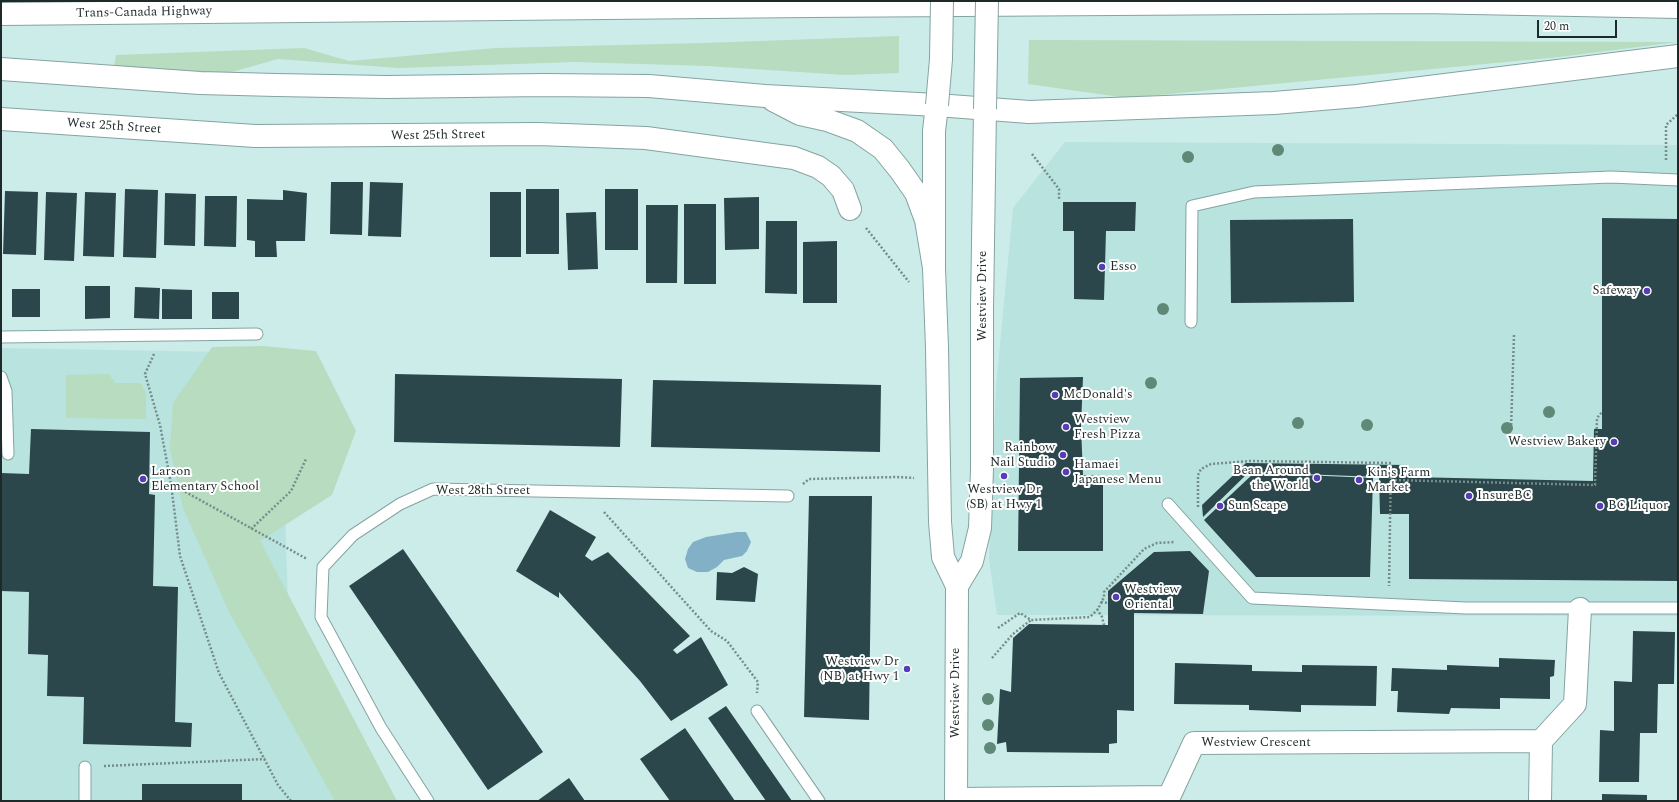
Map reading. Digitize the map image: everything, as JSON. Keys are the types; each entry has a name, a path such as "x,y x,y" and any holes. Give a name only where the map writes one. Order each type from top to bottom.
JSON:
{"main road":[{"name":"Westview Drive","path":"942,1 941,59 938,105 934,132 934,268 940,522 943,557 957,586 956,800"},
{"name":"Westview Drive","path":"957,586 972,561 980,528 982,469 982,310 987,1"},
{"name":"Trans-Canada Highway","path":"1,14 794,6 1421,2 1678,8"},
{"path":"1,69 200,83 386,87 543,85 641,86 765,96 938,105 1028,112 1274,103 1439,86 1678,56"},
{"path":"765,96 800,114 827,120 857,132 883,149 916,193 926,220 934,268"},
{"name":"West 25th Street","path":"1,119 255,136 538,134 646,138 794,158 818,167 831,176 843,190 850,209"},
{"path":"1540,801 1541,741 1575,704 1580,609"},
{"name":"Westview Crescent","path":"956,800 1169,796 1194,744 1541,741"}],"lane":[{"path":"1192,322 1192,206 1254,192 1604,178 1678,180"},
{"path":"1,337 257,334"},
{"path":"1,378 6,391 8,454"},
{"name":"West 28th Street","path":"322,567 353,535 400,504 434,489 788,496"},
{"path":"1168,504 1252,598 1466,608 1678,608"},
{"path":"322,567 321,617 382,728 428,801"},
{"path":"757,711 819,801"},
{"path":"85,767 85,801"}],"path":[{"path":"1666,179 1666,125 1678,114"},
{"path":"1032,154 1059,188 1059,200"},
{"path":"850,209 913,287"},
{"path":"1511,429 1514,335"},
{"path":"164,336 145,374 160,425 180,556 219,673 278,785 291,801"},
{"path":"1391,480 1595,485 1597,418 1602,412"},
{"path":"251,529 291,491 306,459"},
{"path":"1198,513 1198,475 1201,469 1211,464 1250,461 1391,463 1389,604"},
{"path":"788,496 809,479 897,477 939,480"},
{"path":"170,484 322,567"},
{"path":"586,492 712,631 727,641 758,682 757,711"},
{"path":"998,628 1020,614 1031,620 1090,617 1097,610 1104,592 1144,549 1156,543 1170,543"},
{"path":"1101,602 1108,603"},
{"path":"1097,610 1102,617 1104,625"},
{"path":"992,658 1013,634 1031,620"},
{"path":"85,767 265,759"}],"shaded area":[{"path":"899,36 899,73 845,75 707,66 575,62 398,68 278,59 221,75 114,67 116,55 304,48 349,61 496,48"},
{"path":"1029,40 1678,42 1559,57 1127,98 1028,84"},
{"path":"1065,142 1678,145 1678,616 997,615 989,559 996,386 1013,208"},
{"path":"263,346 316,351 356,431 332,495 260,541 397,801 335,801 229,612 183,508 170,449 173,403 212,347"},
{"name":"Larson Elementary School","path":"1,348 280,353 288,605 389,801 1,801"},
{"path":"109,374 115,383 141,383 146,394 146,419 66,418 66,375"}],"water":[{"path":"746,532 751,542 747,551 742,556 724,560 717,567 708,572 697,572 688,568 685,559 688,549 693,542 706,537"}],"building":[{"path":"331,182 363,182 362,235 330,234"},
{"path":"370,182 403,183 401,237 368,236"},
{"path":"125,189 158,190 156,258 123,257"},
{"path":"526,189 559,189 559,254 526,254"},
{"path":"605,189 638,189 638,250 605,250"},
{"path":"283,190 307,193 305,241 276,241 277,257 255,257 255,241 247,240 247,199 283,200"},
{"path":"5,191 38,192 36,255 3,254"},
{"path":"46,192 77,193 74,261 44,260"},
{"path":"85,192 116,193 114,257 83,256"},
{"path":"490,192 521,192 521,257 490,257"},
{"path":"165,193 196,194 195,246 164,245"},
{"path":"205,196 237,196 236,247 204,246"},
{"path":"759,197 759,249 725,250 724,198"},
{"path":"1063,202 1136,202 1135,231 1106,231 1104,300 1074,299 1074,231 1063,231"},
{"path":"684,204 716,204 716,284 684,284"},
{"path":"646,205 678,205 677,283 646,283"},
{"path":"596,212 598,269 568,270 566,213"},
{"path":"1602,218 1678,219 1678,581 1409,579 1409,514 1380,514 1379,477 1249,472 1203,517 1202,505 1246,463 1406,465 1409,477 1593,481 1594,429 1602,429"},
{"path":"1353,219 1354,302 1231,303 1230,220"},
{"path":"766,221 797,221 797,294 765,293"},
{"path":"837,241 837,303 803,303 803,242"},
{"path":"85,286 110,286 110,318 85,319"},
{"path":"135,287 160,288 159,319 134,318"},
{"path":"12,289 40,289 40,317 12,317"},
{"path":"162,289 192,290 192,319 162,319"},
{"path":"212,292 239,292 239,319 212,319"},
{"path":"395,374 622,379 620,447 394,442"},
{"path":"1083,377 1081,427 1083,475 1103,476 1103,551 1018,551 1020,378"},
{"path":"653,380 881,385 880,452 651,447"},
{"path":"31,429 150,432 149,494 155,495 153,586 178,587 175,722 192,723 191,747 83,744 84,697 47,696 48,655 28,654 29,592 1,591 1,473 29,474"},
{"path":"1254,473 1373,478 1370,577 1256,577 1204,520"},
{"path":"809,496 872,496 869,720 804,717"},
{"path":"550,510 596,537 585,556 592,561 608,552 690,636 673,650 677,654 701,637 728,685 671,721 640,681 559,592 559,598 516,571"},
{"path":"403,549 543,752 488,790 349,586"},
{"path":"1190,551 1209,571 1203,614 1134,613 1134,711 1117,710 1117,743 1109,744 1109,753 1007,752 1006,742 997,744 1000,689 1011,692 1013,638 1029,624 1108,625 1108,591 1154,552"},
{"path":"744,567 758,574 755,602 716,600 717,572 732,573"},
{"path":"1633,631 1675,632 1674,684 1658,684 1657,733 1640,733 1639,782 1599,782 1600,730 1614,731 1614,681 1632,682"},
{"path":"1499,658 1555,660 1554,676 1550,677 1550,699 1500,698 1500,709 1451,708 1449,714 1397,712 1398,691 1391,691 1392,668 1447,670 1447,665 1499,667"},
{"path":"1175,663 1252,665 1252,671 1302,672 1302,665 1377,666 1376,706 1301,705 1301,712 1249,710 1249,705 1174,704"},
{"path":"726,706 792,801 766,801 708,718"},
{"path":"685,728 735,801 670,801 640,759"},
{"path":"569,778 585,801 537,801"},
{"path":"142,784 242,784 242,801 142,801"},
{"path":"1602,794 1647,795 1647,801 1602,801"}],"place":[{"name":"Esso","path":"1102,267"},
{"name":"Safeway","path":"1647,291"},
{"name":"McDonald's","path":"1055,395"},
{"name":"Westview Fresh Pizza","path":"1066,427"},
{"name":"Westview Bakery","path":"1614,442"},
{"name":"Rainbow Nail Studio","path":"1063,455"},
{"name":"Hamaei Japanese Menu","path":"1066,472"},
{"name":"Westview Dr (SB) at Hwy 1","path":"1004,476"},
{"name":"Bean Around the World","path":"1317,478"},
{"name":"Larson Elementary School","path":"143,479"},
{"name":"Kin's Farm Market","path":"1359,480"},
{"name":"InsureBC","path":"1469,496"},
{"name":"Sun Scape","path":"1220,506"},
{"name":"BC Liquor","path":"1600,506"},
{"name":"Westview Oriental","path":"1116,597"},
{"name":"Westview Dr (NB) at Hwy 1","path":"907,669"}]}
